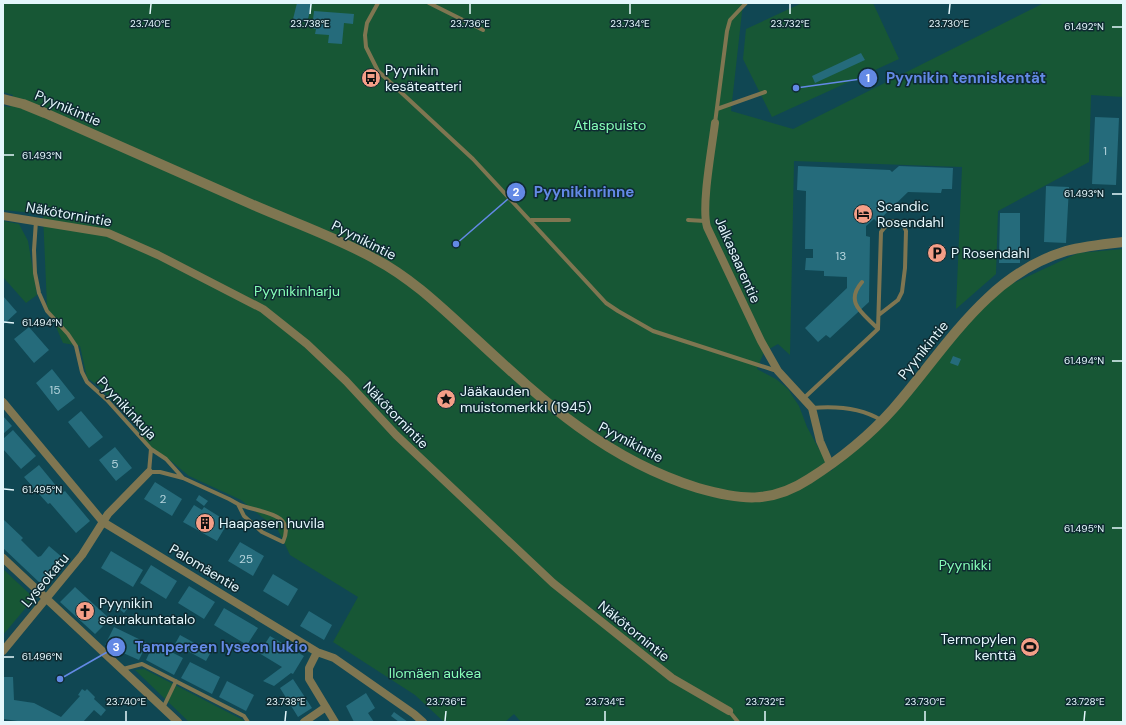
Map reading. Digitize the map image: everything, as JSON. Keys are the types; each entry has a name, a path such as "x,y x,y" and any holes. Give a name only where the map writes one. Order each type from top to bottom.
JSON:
{"street":[{"name":"Pyynikintie","path":"3,99 23,104 46,113 375,259 425,293 535,394 566,419 608,448 648,470 711,492 755,498 772,496 801,484 830,464 881,421 967,318 989,295 1009,279 1036,264 1064,252 1100,244 1123,242"},
{"name":"Jalkasaarentie","path":"714,123 705,221 751,321 778,371 812,408 818,434 830,464"},
{"name":"Näkötornintie","path":"3,216 95,230 120,238 158,255 263,309 307,344 346,381 396,435 553,583 672,678 729,711"},
{"name":"Palomäentie","path":"3,402 103,522 317,652 334,658 414,714 423,722"},
{"name":"Lyseokatu","path":"3,651 82,555 103,522 148,472"},
{"path":"3,558 178,722"},
{"path":"317,652 309,668 309,679 335,722"},
{"path":"304,722 326,707"}],"lane":[{"path":"378,3 367,23 364,35 366,47 378,71 473,159 606,302 618,311 653,331 778,371"},
{"path":"429,3 483,30"},
{"name":"Jalkasaarentie","path":"714,123 727,31 730,20 746,3"},
{"path":"717,109 765,92"},
{"name":"Pyynikinkuja","path":"36,220 34,250 35,273 39,293 47,311 68,334 76,346 82,372 87,382 107,400 151,449 166,459 183,478 249,509 269,512 277,516 285,523 287,532 283,542 262,532 244,516 238,504"},
{"path":"531,220 569,220"},
{"path":"688,220 705,221"},
{"path":"804,398 878,329 880,314 881,232 890,221 902,222 906,231 904,286 898,300 880,314"},
{"path":"862,282 855,290 854,301 860,311 878,329"},
{"path":"812,408 823,407 870,413 881,421"},
{"path":"151,449 148,472 160,472 183,478"},
{"path":"122,670 142,664 244,716 248,722"},
{"path":"162,708 176,681"},
{"path":"729,711 738,722"}],"green space":[{"name":"Pyynikinharju","path":"3,3 743,3 731,111 793,129 1044,3 1123,3 1123,97 1091,95 1089,162 998,211 996,274 956,309 962,167 794,161 790,355 778,344 764,352 757,369 776,379 788,389 799,406 807,427 831,471 895,413 958,330 1005,287 1078,253 1123,249 1123,722 521,722 514,714 505,722 444,722 415,695 333,642 358,597 290,555 278,530 241,500 189,476 171,461 152,450 134,424 99,386 87,378 80,346 63,343 47,306 43,214 3,210 3,106 10,107 13,95 3,92"},
{"path":"802,3 873,3 899,59 772,117 743,59 746,29"},
{"path":"3,221 19,224 28,241 37,295 26,303 3,277"},
{"path":"3,569 34,598 3,635"},
{"path":"144,669 245,722 189,722 135,670"}],"building":[{"path":"297,3 312,3 307,23 293,19"},
{"path":"314,11 354,14 353,24 344,23 342,44 328,43 329,35 315,34 316,29 312,28"},
{"path":"861,53 865,60 815,83 812,76"},
{"path":"1095,117 1119,118 1116,185 1092,184"},
{"name":"Scandic Rosendahl","path":"798,166 890,170 892,172 899,166 953,168 952,189 942,189 941,193 908,192 877,222 874,219 866,226 866,236 870,237 869,302 830,338 826,335 818,342 805,328 847,288 847,277 824,276 824,271 805,270 806,258 813,258 813,249 805,249 806,191 797,190"},
{"path":"1046,186 1069,187 1066,243 1044,242"},
{"path":"1000,213 1020,213 1020,263 999,263"},
{"path":"3,296 17,312 3,325"},
{"path":"29,327 49,350 34,363 14,339"},
{"path":"953,356 961,359 958,366 950,363"},
{"path":"52,369 75,398 58,411 36,383"},
{"path":"81,411 103,437 89,448 68,422"},
{"path":"3,416 12,426 3,434"},
{"path":"13,430 36,456 21,469 3,449 3,439"},
{"path":"115,447 132,468 116,481 99,460"},
{"path":"39,465 62,493 65,491 90,521 76,533 50,503 48,504 24,477"},
{"path":"155,482 182,499 172,516 144,499"},
{"path":"199,495 208,501 204,506 196,500"},
{"name":"Haapasen huvila","path":"194,505 202,510 204,507 220,517 219,519 227,524 217,541 183,522"},
{"path":"3,519 23,538 21,540 38,557 41,556 49,546 63,558 41,584 3,548"},
{"path":"240,542 264,556 253,576 228,561"},
{"path":"111,551 143,570 133,587 101,568"},
{"path":"151,565 177,581 166,599 140,583"},
{"path":"273,574 298,589 288,606 263,591"},
{"path":"189,586 215,602 204,619 178,603"},
{"name":"Pyynikin seurakuntatalo","path":"75,587 110,619 95,634 60,602"},
{"path":"125,600 131,604 124,613 118,608"},
{"path":"224,608 258,628 247,645 214,625"},
{"path":"309,611 332,625 324,640 300,626"},
{"path":"114,627 147,643 139,660 105,645"},
{"path":"180,635 211,652 206,661 175,644"},
{"path":"270,636 304,656 293,674 291,673 274,686 263,681 282,667 259,653"},
{"path":"154,643 183,658 174,675 146,660"},
{"path":"190,662 220,677 212,694 181,678"},
{"path":"3,677 13,677 14,700 34,703 61,717 80,696 78,695 82,689 85,691 87,689 95,697 94,699 106,710 101,716 94,710 83,722 25,722 3,719"},
{"path":"293,679 312,708 298,717 280,688"},
{"path":"227,681 254,695 246,711 219,697"},
{"path":"366,693 375,708 368,713 374,722 354,722 346,706"},
{"path":"115,696 119,699 113,705 110,702"},
{"path":"394,712 408,722 399,722 391,716"}],"place":[{"name":"Pyynikin kesäteatteri","path":"371,78"},
{"name":"Pyynikin tenniskentät","path":"796,88"},
{"name":"Scandic Rosendahl","path":"863,214"},
{"name":"Pyynikinrinne","path":"456,244"},
{"name":"P Rosendahl","path":"937,253"},
{"name":"Jääkauden muistomerkki (1945)","path":"446,399"},
{"name":"Haapasen huvila","path":"205,523"},
{"name":"Pyynikin seurakuntatalo","path":"85,611"},
{"name":"Termopylen kenttä","path":"1030,647"},
{"name":"Tampereen lyseon lukio","path":"60,679"}],"park label":[{"name":"Atlaspuisto","path":"610,125"},
{"name":"Pyynikki","path":"965,565"},
{"name":"Ilomäen aukea","path":"435,673"}]}
